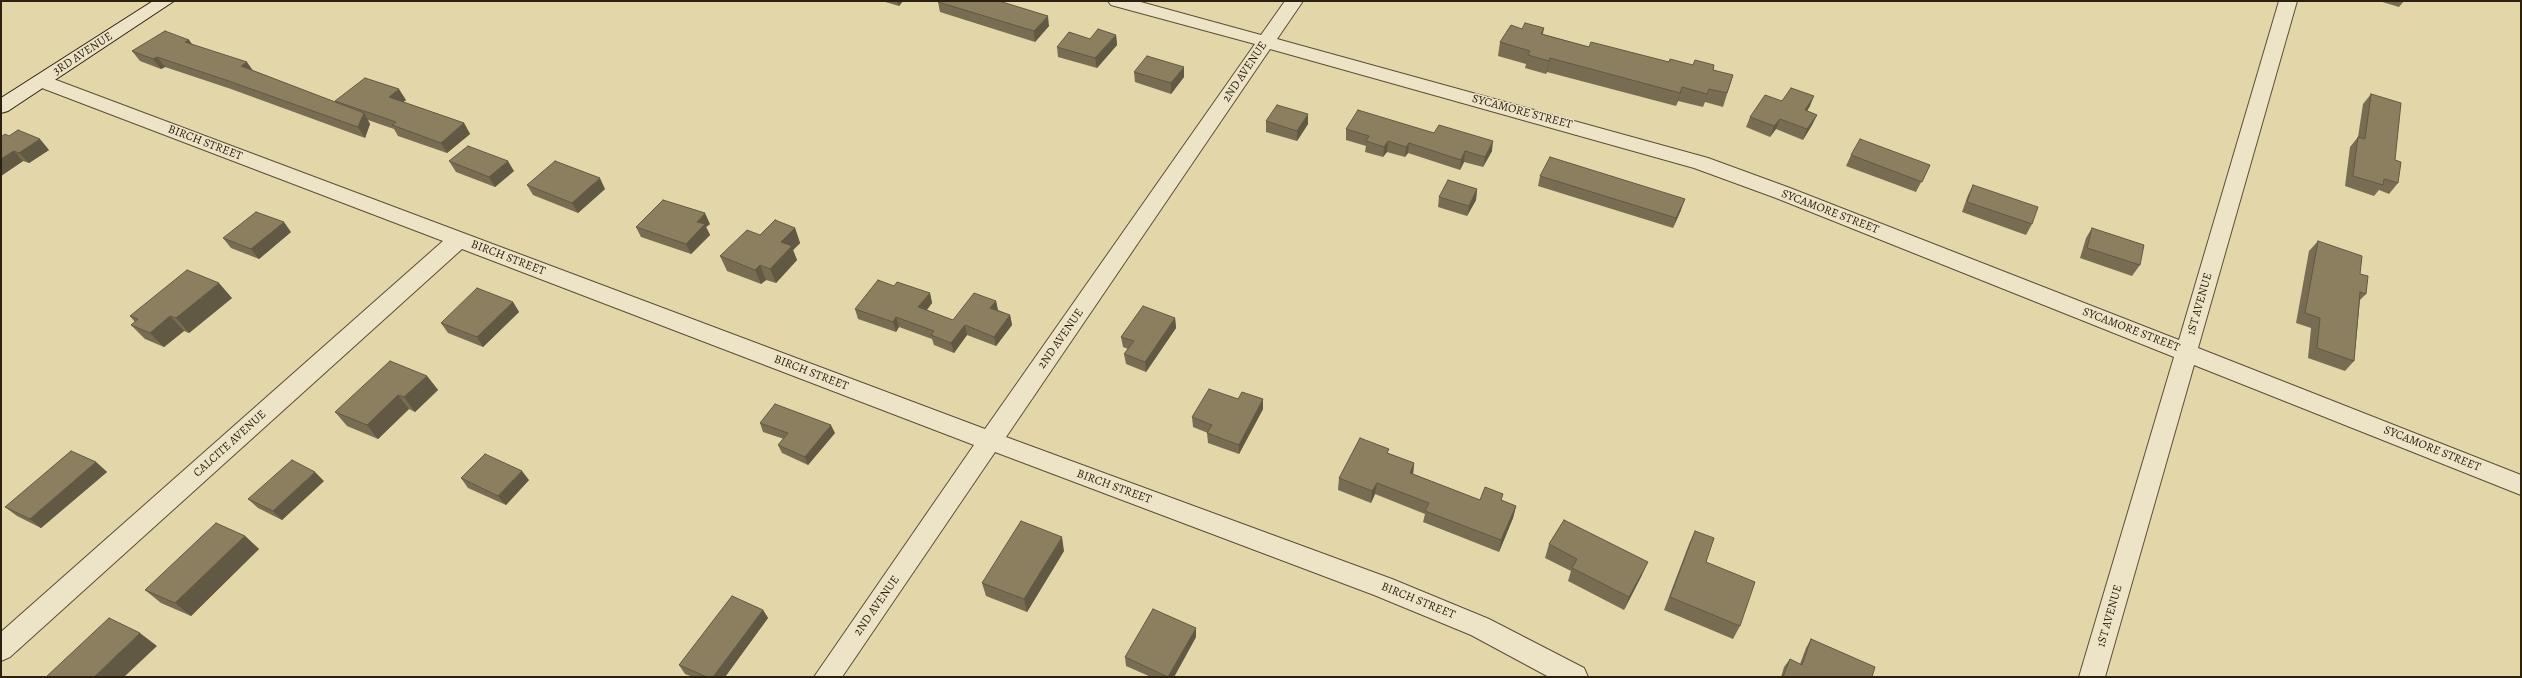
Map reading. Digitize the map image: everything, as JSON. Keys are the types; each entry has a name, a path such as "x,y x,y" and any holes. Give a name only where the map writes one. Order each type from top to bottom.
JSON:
{"street":[{"name":"3RD AVENUE","path":"1,107 165,1"},
{"name":"SYCAMORE STREET","path":"1117,1 1628,141 1708,166 2521,484"},
{"name":"2ND AVENUE","path":"827,677 1294,1"},
{"name":"1ST AVENUE","path":"2092,677 2288,1"},
{"name":"BIRCH STREET","path":"41,81 991,441 1437,608 1517,645 1575,677"},
{"name":"CALCITE AVENUE","path":"1,648 459,239"}],"building":[{"path":"999,1 1048,16 1034,31 938,2"},
{"path":"1525,23 1544,28 1541,34 1589,47 1591,42 1669,62 1670,59 1693,65 1695,60 1714,65 1713,70 1733,75 1727,93 1709,89 1707,94 1682,87 1680,93 1550,58 1549,61 1528,55 1530,51 1500,42 1511,25 1522,29"},
{"path":"1098,29 1116,35 1095,58 1057,47 1069,32 1090,39"},
{"path":"165,31 189,40 185,42 247,62 241,66 364,113 358,127 223,79 157,57 153,59 132,51"},
{"path":"1147,56 1184,67 1171,83 1134,72"},
{"path":"365,78 399,89 389,97 464,123 441,143 392,125 396,122 335,101"},
{"path":"1791,88 1814,96 1805,110 1817,115 1807,129 1780,119 1774,126 1750,117 1765,95 1782,101"},
{"path":"2371,94 2401,103 2395,160 2401,162 2398,183 2384,179 2383,185 2353,176 2358,137 2365,139"},
{"path":"1277,105 1308,114 1297,131 1266,121"},
{"path":"1358,110 1434,133 1439,125 1493,141 1485,157 1465,151 1461,160 1409,143 1406,147 1388,141 1384,147 1366,141 1369,136 1346,129"},
{"path":"18,130 40,139 19,153 14,151 1,159 1,137 5,134 9,136"},
{"path":"1860,139 1930,165 1922,182 1851,155"},
{"path":"468,146 508,161 489,177 449,161"},
{"path":"1550,157 1685,199 1676,218 1540,176"},
{"path":"555,161 600,178 572,203 527,185"},
{"path":"1448,180 1477,189 1469,206 1439,197"},
{"path":"1973,185 2038,207 2032,224 1967,202"},
{"path":"663,200 705,213 697,222 705,224 686,244 636,227"},
{"path":"256,212 284,222 251,249 223,238"},
{"path":"775,220 795,228 781,242 792,246 770,269 760,265 755,270 720,256 747,230 760,235"},
{"path":"2092,228 2144,245 2140,265 2087,248"},
{"path":"2318,241 2362,256 2360,274 2368,276 2366,294 2360,292 2354,361 2317,348 2320,318 2305,313"},
{"path":"187,270 219,283 176,318 170,316 150,333 131,325 138,319 130,316"},
{"path":"878,280 894,286 897,282 930,293 918,307 953,320 974,293 996,301 990,308 1010,315 994,337 965,325 951,343 931,335 934,331 896,317 893,322 855,309"},
{"path":"477,288 513,302 477,337 441,323"},
{"path":"1143,306 1175,318 1145,362 1124,354 1134,341 1121,337"},
{"path":"390,361 427,376 404,397 398,395 367,425 335,412"},
{"path":"1209,389 1238,399 1242,392 1263,399 1239,445 1207,433 1212,425 1192,417"},
{"path":"775,404 831,425 805,457 778,445 788,433 760,423"},
{"path":"1360,438 1389,449 1387,453 1414,463 1410,473 1480,500 1485,487 1503,494 1501,500 1516,506 1501,540 1425,511 1429,503 1377,483 1372,491 1339,478"},
{"path":"71,451 96,462 30,519 5,507"},
{"path":"485,454 522,471 498,496 461,478"},
{"path":"292,460 315,472 273,511 248,499"},
{"path":"1564,520 1648,562 1629,597 1572,568 1577,559 1549,544"},
{"path":"1021,521 1062,537 1024,599 982,583"},
{"path":"216,523 245,536 175,603 145,590"},
{"path":"1695,531 1714,538 1706,562 1755,582 1740,626 1670,597"},
{"path":"732,596 763,610 713,677 707,677 679,665"},
{"path":"1153,609 1196,628 1168,677 1125,657"},
{"path":"109,618 140,633 94,677 46,677"},
{"path":"1811,639 1875,667 1872,677 1783,677 1790,659 1802,665"}]}
